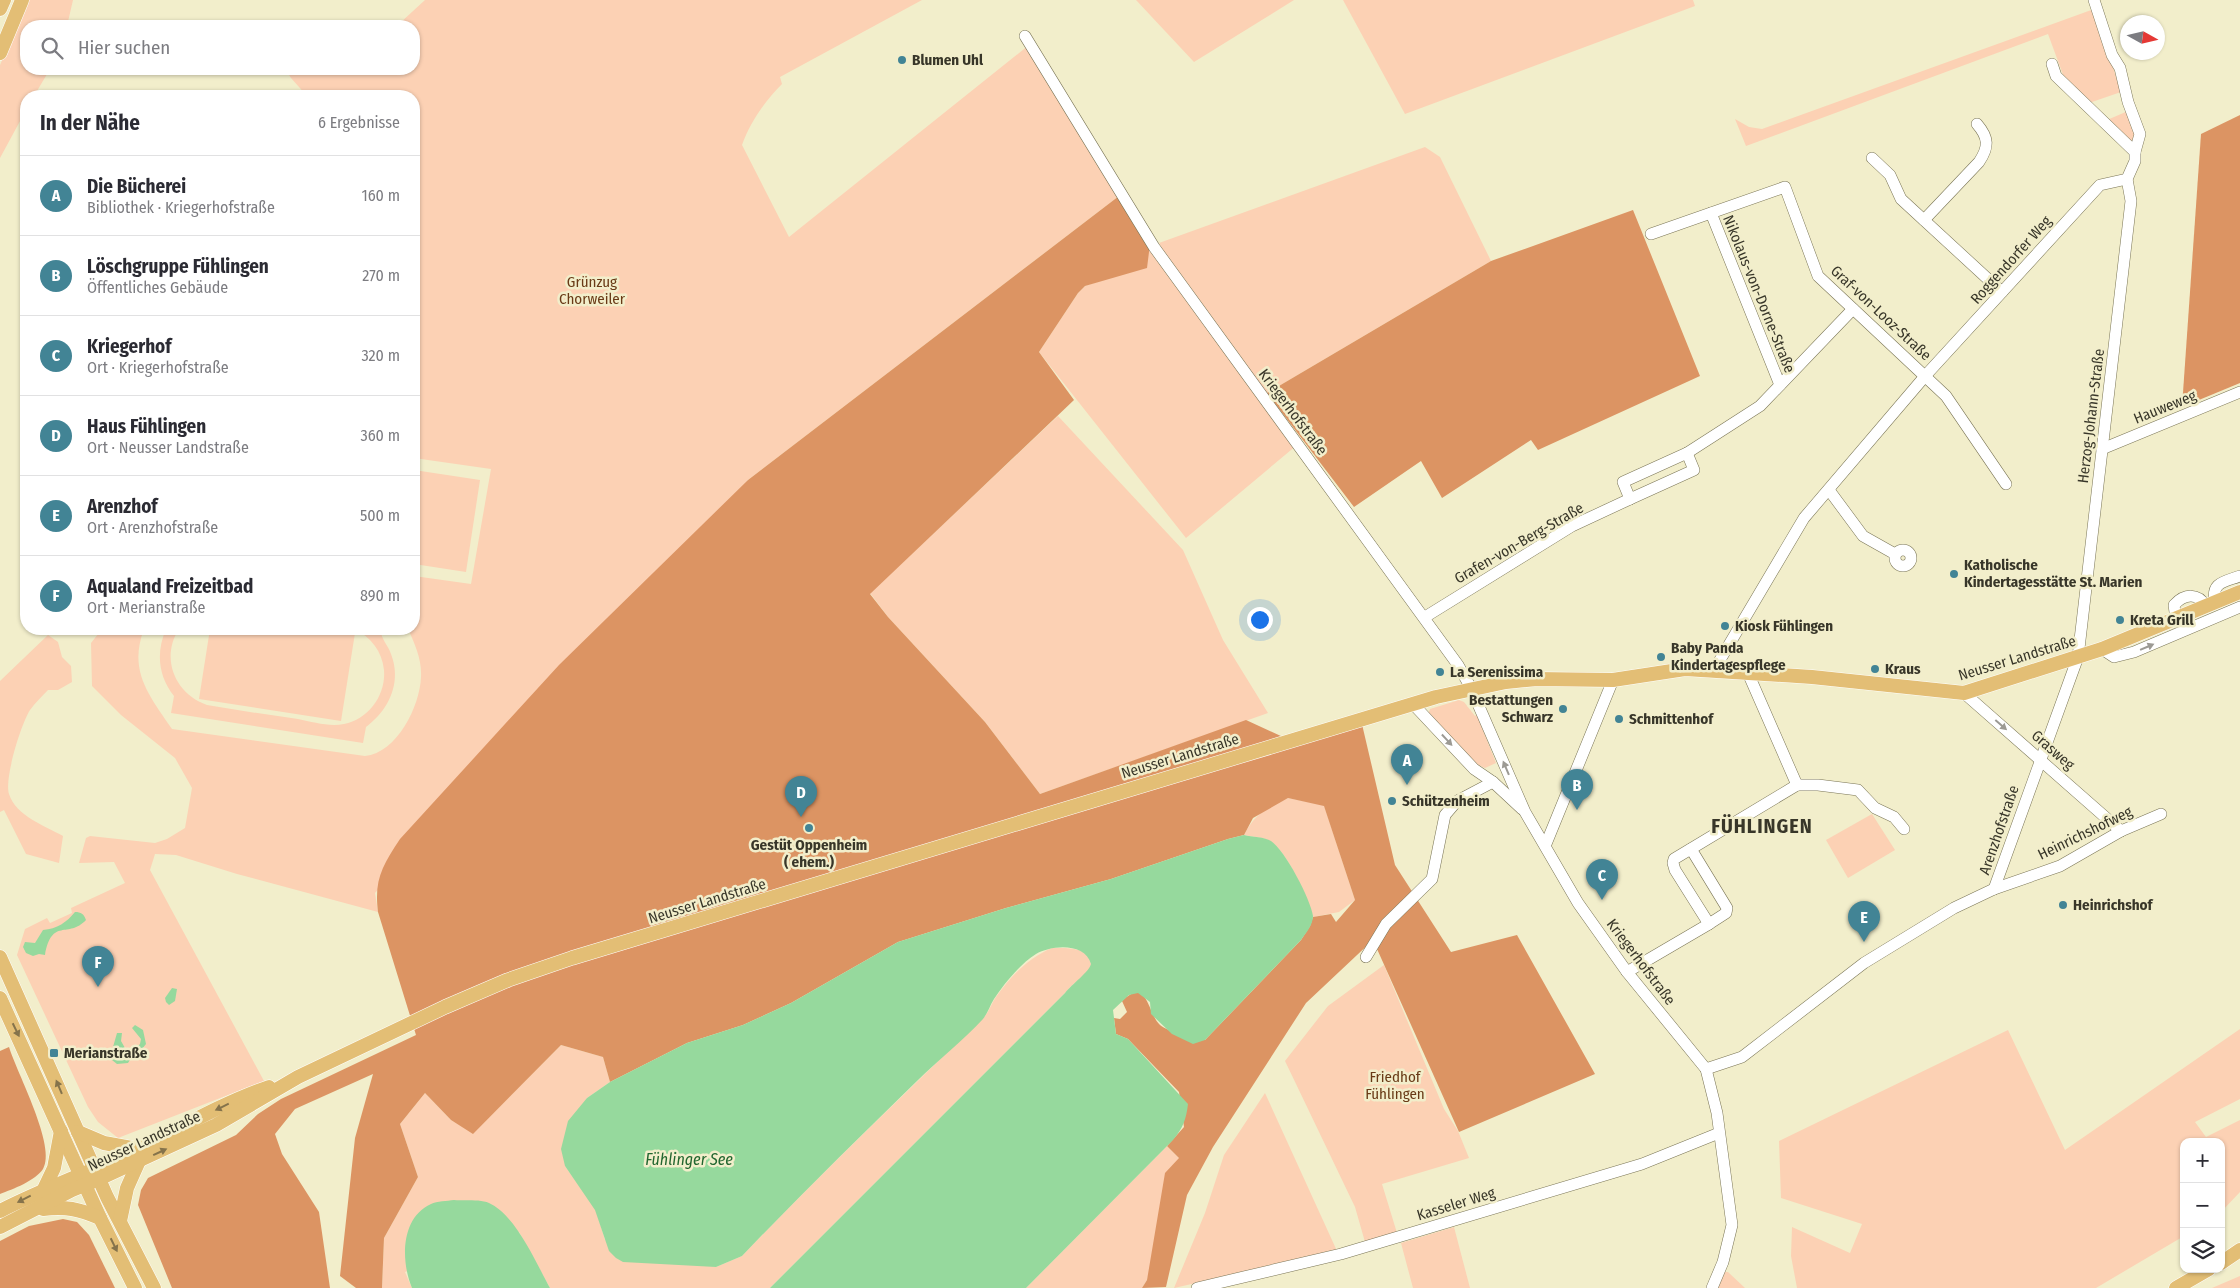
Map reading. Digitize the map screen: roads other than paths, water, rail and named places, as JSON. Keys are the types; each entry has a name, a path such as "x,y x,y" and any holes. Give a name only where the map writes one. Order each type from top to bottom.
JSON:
{"main road":[{"path":"0,9 4,0"},
{"path":"0,53 22,0"},
{"name":"Neusser Landstraße","path":"0,1227 90,1177 139,1155 244,1096 298,1077 463,999 508,980 572,958 1413,704 1471,688 1538,679 1614,680 1666,671 1714,670 1812,677 1964,694 2102,649 2240,592"},
{"path":"0,956 78,1132 100,1218 135,1288"},
{"path":"0,998 61,1130 120,1221 154,1288"},
{"path":"44,1189 54,1168 61,1130"},
{"path":"78,1132 139,1155 127,1188 120,1221"},
{"name":"Neusser Landstraße","path":"0,1211 44,1189 90,1177"},
{"path":"32,1210 62,1207 78,1208 100,1218"},
{"path":"2176,1288 2202,1273"}],"street":[{"path":"2094,0 2112,55 2120,68 2128,102 2140,134 2135,152 2135,161 2127,179"},
{"name":"Kriegerhofstraße","path":"1025,36 1154,247 1424,617 1471,688 1525,812 1546,844 1578,902 1627,972 1706,1069 1716,1106 1732,1224 1731,1237 1712,1288"},
{"path":"2052,64 2056,76 2135,152"},
{"path":"1924,220 1979,162 1986,152 1987,141 1977,124"},
{"path":"1872,158 1890,175 1900,199 2002,292"},
{"name":"Roggendorfer Weg","path":"1714,670 1804,518 1926,375 2100,185 2127,179"},
{"name":"Herzog-Johann-Straße","path":"2078,657 2131,201 2127,179"},
{"name":"Nikolaus-von-Dorne-Straße","path":"1651,234 1785,187"},
{"name":"Graf-von-Looz-Straße","path":"1785,187 1818,276 1926,375 1946,396 2006,484"},
{"name":"Nikolaus-von-Dorne-Straße","path":"1710,213 1780,385"},
{"path":"1630,499 1623,482 1687,453 1748,414 1780,385 1853,309"},
{"name":"Hauweweg","path":"2102,449 2240,392"},
{"name":"Grafen-von-Berg-Straße","path":"1424,617 1572,526 1694,470 1687,453"},
{"path":"1829,490 1862,536 1895,554"},
{"path":"2176,619 2174,605 2178,601 2240,576"},
{"path":"2194,595 2211,604 2216,586"},
{"path":"2102,649 2114,656 2134,652 2240,607"},
{"name":"Arenzhofstraße","path":"1706,1069 1742,1056 1864,963 1954,908 1994,889 2078,657"},
{"path":"1748,673 1797,785"},
{"path":"1546,844 1614,680"},
{"name":"Grasweg","path":"1964,694 2121,831"},
{"name":"Kriegerhofstraße","path":"1413,704 1474,770 1493,782 1525,812"},
{"path":"1366,957 1386,924 1432,879 1445,815 1451,806 1493,782"},
{"path":"1709,924 1675,870 1674,859 1797,785 1818,784 1858,790 1876,808 1894,817 1904,829"},
{"name":"Heinrichshofweg","path":"1994,889 2060,866 2121,831 2161,814"},
{"path":"1627,972 1726,913 1727,908 1691,849"},
{"name":"Kasseler Weg","path":"1196,1288 1341,1254 1642,1164 1719,1133"}],"water":[{"name":"Fühlinger See","path":"1244,835 1271,841 1283,854 1308,899 1313,916 1311,926 1301,940 1205,1040 1193,1044 1172,1034 1151,1014 1150,1002 1138,993 1129,995 1113,1010 1116,1034 1128,1039 1188,1104 1185,1119 1182,1128 1173,1140 1026,1288 770,1288 1087,971 1091,964 1088,957 1082,952 1067,947 1042,951 1024,963 1003,987 985,1017 976,1027 925,1073 742,1256 716,1267 623,1262 609,1251 595,1210 565,1166 561,1149 568,1121 587,1098 610,1082 687,1043 743,1025 791,1003 898,942 1006,908 1111,879"},
{"path":"75,912 82,914 86,920 73,928 56,932 48,943 45,955 33,956 26,953 23,947 25,942 35,943 43,930 61,924"},
{"path":"172,988 177,989 175,1001 169,1005 165,998"},
{"path":"135,1025 143,1030 146,1044 138,1054 129,1055 131,1058 128,1063 117,1064 112,1060 111,1054 117,1033 122,1033 121,1041 125,1048 135,1049 140,1044 141,1039 132,1028"},
{"path":"454,1200 485,1202 499,1209 508,1218 532,1253 550,1288 412,1288 408,1278 405,1254 408,1230 413,1219 431,1204"}],"place":[{"name":"Blumen Uhl","path":"902,60"},
{"name":"Katholische Kindertagesstätte St. Marien","path":"1954,574"},
{"name":"Kreta Grill","path":"2120,620"},
{"name":"Kiosk Fühlingen","path":"1725,626"},
{"name":"Baby Panda Kindertagespflege","path":"1661,657"},
{"name":"Kraus","path":"1875,669"},
{"name":"La Serenissima","path":"1440,672"},
{"name":"Bestattungen Schwarz","path":"1563,709"},
{"name":"Schmittenhof","path":"1619,719"},
{"name":"Die Bücherei","path":"1407,785"},
{"name":"Schützenheim","path":"1392,801"},
{"name":"Löschgruppe Fühlingen","path":"1577,810"},
{"name":"Haus Fühlingen","path":"801,817"},
{"name":"Gestüt Oppenheim ( ehem.)","path":"809,828"},
{"name":"Kriegerhof","path":"1602,900"},
{"name":"Heinrichshof","path":"2063,905"},
{"name":"Arenzhof","path":"1864,942"},
{"name":"Aqualand Freizeitbad","path":"98,987"},
{"name":"Merianstraße","path":"54,1053"}],"district":[{"name":"FÜHLINGEN","path":"1762,826"}],"park label":[{"name":"Grünzug Chorweiler","path":"592,290"},
{"name":"Friedhof Fühlingen","path":"1395,1086"}]}
